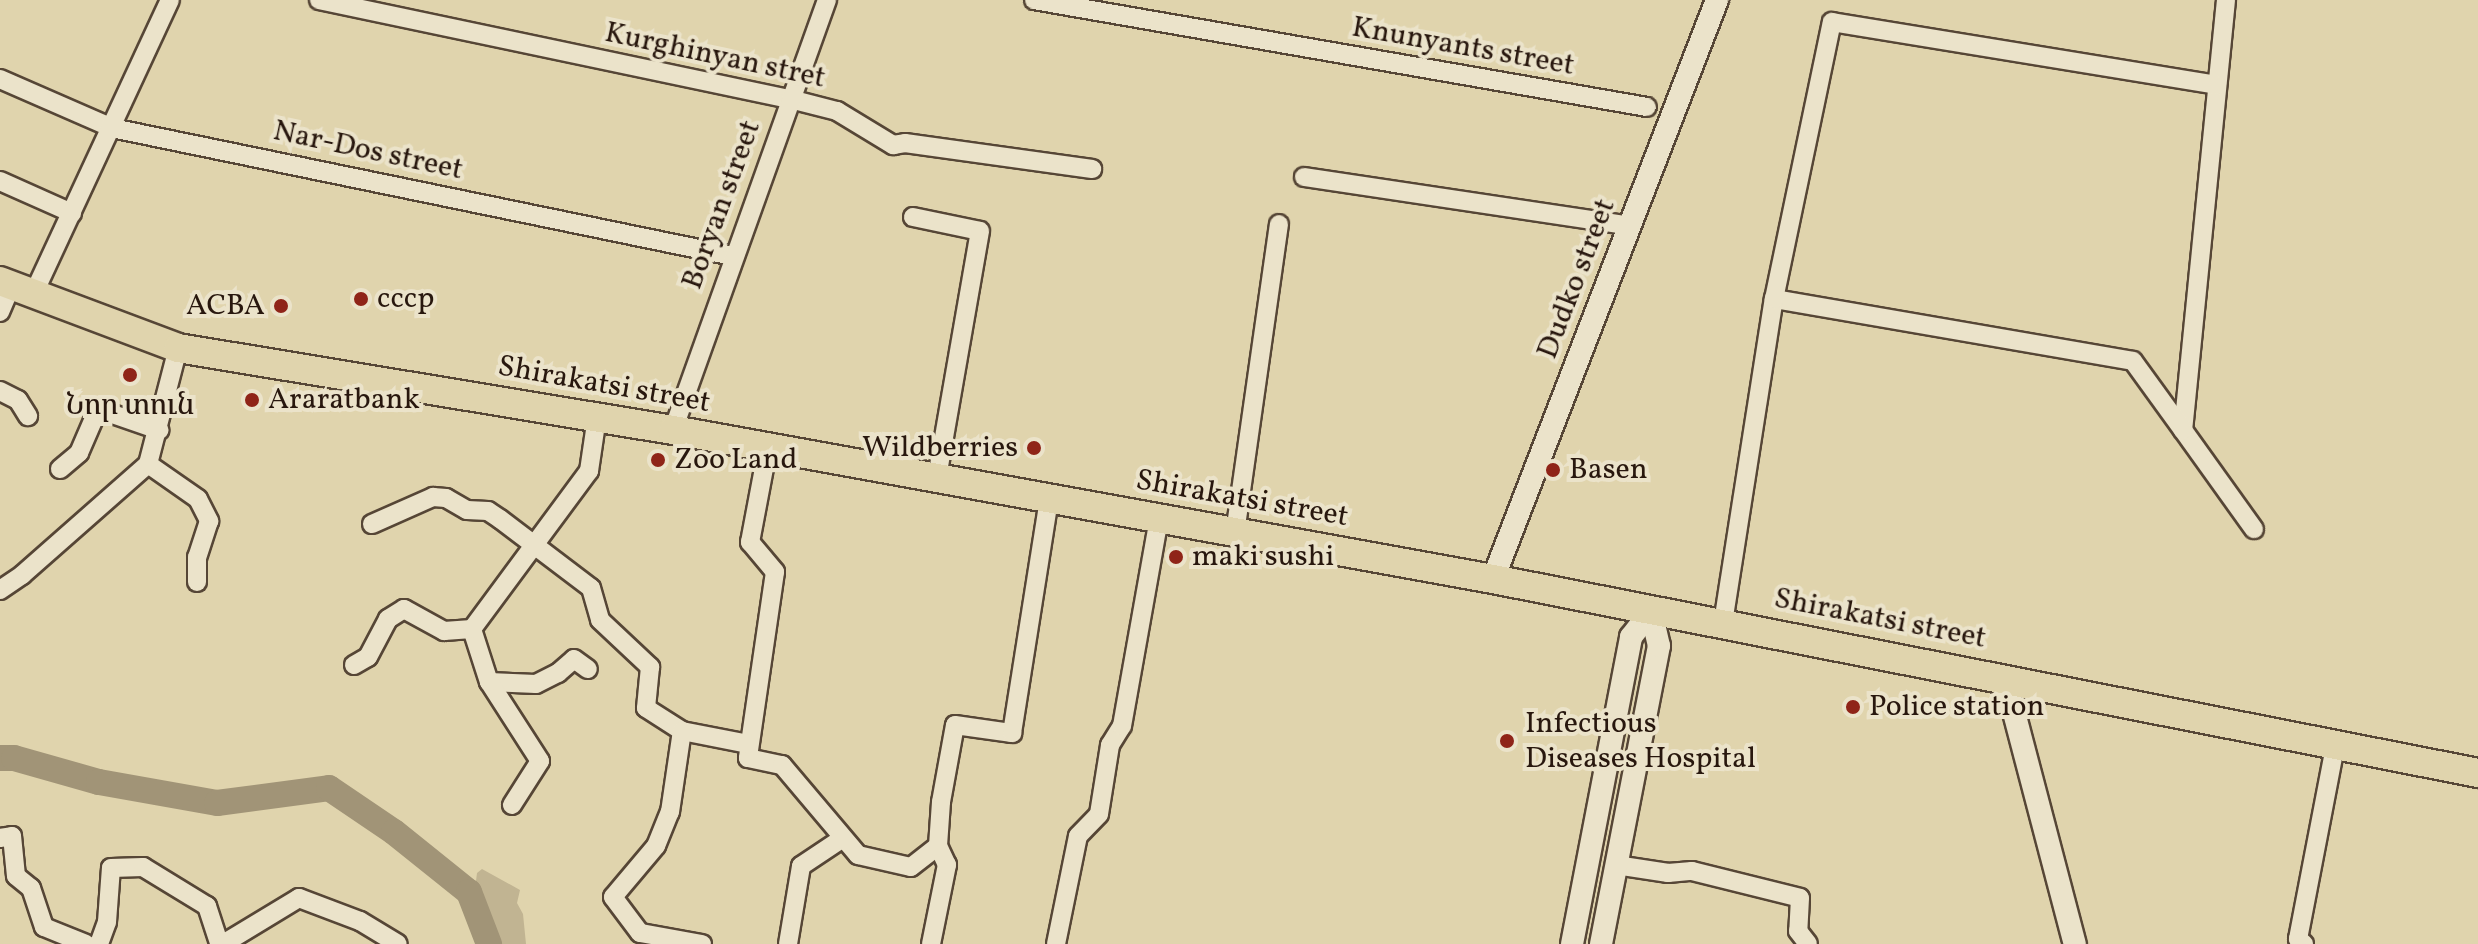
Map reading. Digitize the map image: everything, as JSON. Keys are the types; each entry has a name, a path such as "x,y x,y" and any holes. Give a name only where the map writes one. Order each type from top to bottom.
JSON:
{"main road":[{"name":"Shirakatsi street","path":"15,287 178,348 673,430 1493,579 2478,773"}],"street":[{"path":"0,312 15,287 72,213 170,0"},
{"name":"Kurghinyan stret","path":"319,0 790,99 837,111 893,145 905,143 1092,169"},
{"name":"Boryan street","path":"673,430 827,0"},
{"name":"Knunyants street","path":"1034,0 1647,107"},
{"name":"Dudko street","path":"1493,579 1717,0"},
{"path":"2183,430 2226,0"},
{"path":"1723,623 1774,299 1832,22 2217,85"},
{"name":"Nar-Dos street","path":"0,79 112,128 733,256"},
{"path":"1304,177 1630,226"},
{"path":"0,181 72,213"},
{"path":"913,217 980,231 937,478"},
{"path":"1235,533 1279,224"},
{"path":"1774,299 2133,361 2254,529"},
{"path":"0,590 148,464 178,348"},
{"path":"0,391 18,400 28,416"},
{"path":"60,469 79,453 98,409 159,430"},
{"path":"354,665 368,657 388,619 404,609 444,631 472,629 589,471 597,417"},
{"path":"768,447 750,542 775,572 748,758 782,765 858,855 911,867 938,846"},
{"path":"148,464 198,499 216,523 197,557 197,582"},
{"path":"372,524 433,497 446,498 467,510 488,511 591,588 600,620 650,667 646,708 682,731 748,744"},
{"path":"931,944 947,865 938,846 941,802 955,725 1012,733 1049,499"},
{"path":"1056,944 1078,836 1099,814 1110,745 1122,726 1159,519"},
{"path":"1572,944 1631,637 1651,611"},
{"path":"1601,944 1659,646 1651,611"},
{"path":"472,629 489,682 540,761 512,805"},
{"path":"489,682 536,684 558,673 574,659 588,669"},
{"path":"2005,678 2075,944"},
{"path":"682,731 670,812 656,846 613,897 642,938 702,944"},
{"path":"2304,944 2298,939 2335,746"},
{"path":"1597,805 1626,811"},
{"path":"0,838 12,836 16,876 31,888 44,927 86,944"},
{"path":"788,944 801,866 843,838"},
{"path":"1616,865 1668,873 1692,871 1800,898 1798,931 1808,944"},
{"path":"99,944 107,922 111,868 143,867 207,906 221,944 299,898 360,921 398,944"}],"shaded area":[{"path":"482,869 520,890 517,903 523,914 526,944 497,944 476,881 477,873"}],"waterway":[{"path":"0,758 14,758 99,782 217,803 329,788 394,832 469,892 489,944"}],"place":[{"name":"ссср","path":"361,299"},
{"name":"ACBA","path":"281,306"},
{"name":"Նոր տուն","path":"130,375"},
{"name":"Araratbank","path":"252,400"},
{"name":"Wildberries","path":"1034,448"},
{"name":"Zoo Land","path":"658,460"},
{"name":"Basen","path":"1553,470"},
{"name":"maki sushi","path":"1176,557"},
{"name":"Police station","path":"1853,707"},
{"name":"Infectious Diseases Hospital","path":"1507,741"}]}
